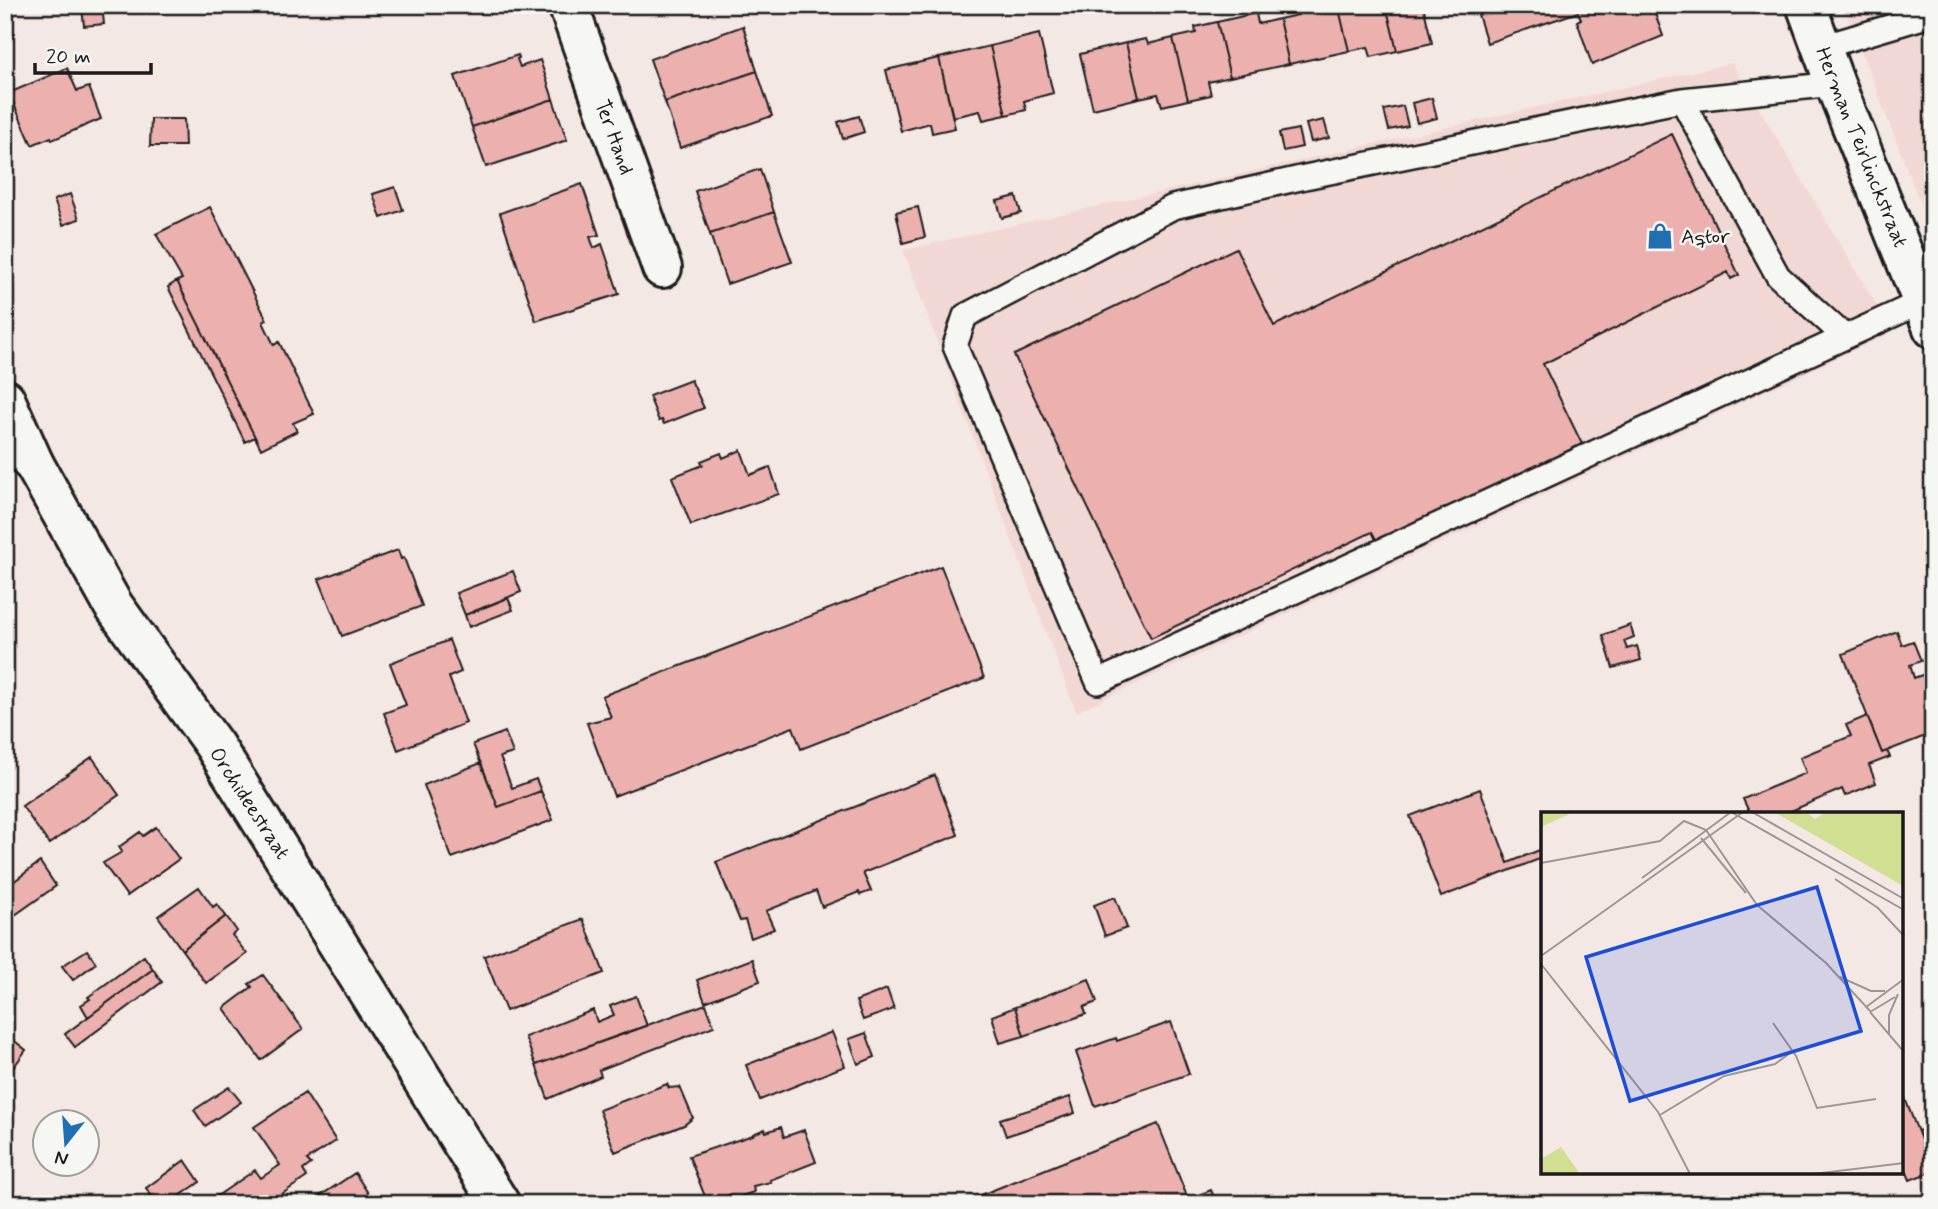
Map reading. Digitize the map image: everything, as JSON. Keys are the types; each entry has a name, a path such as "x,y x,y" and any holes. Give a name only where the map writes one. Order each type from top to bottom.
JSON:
{"main road":[{"name":"Herman Teirlinckstraat","path":"1806,5 1928,314"},
{"name":"Ter Hand","path":"569,6 662,268"},
{"name":"Orchideestraat","path":"5,400 34,464 113,605 228,767 500,1204"},
{"path":"5,437 34,464"}],"lane":[{"path":"1822,47 1933,14"},
{"path":"1835,84 1682,100 1173,206 965,316 955,346 1098,682 1845,337 1928,314"},
{"path":"1682,100 1778,276 1845,337"}],"shaded area":[{"path":"1843,5 1933,5 1933,236"},
{"path":"1732,63 1893,332 1076,712 903,250"}],"building":[{"path":"102,5 104,24 84,26 82,7"},
{"path":"1295,5 1338,5 1349,51 1289,64 1279,19 1298,15"},
{"path":"1338,5 1386,5 1397,51 1371,57 1368,47 1349,51"},
{"path":"1386,5 1423,5 1432,43 1397,51"},
{"path":"1475,5 1652,5 1663,36 1592,65 1577,21 1581,19 1578,12 1487,43"},
{"path":"1256,13 1258,24 1279,19 1289,64 1230,77 1217,22"},
{"path":"1217,22 1230,77 1208,82 1211,95 1188,100 1173,38 1196,33 1195,27"},
{"path":"743,26 757,71 665,102 650,59"},
{"path":"1039,34 1053,93 1024,101 1026,110 1006,115 990,46"},
{"path":"1173,38 1188,100 1162,106 1158,94 1139,98 1126,43 1146,39 1148,44"},
{"path":"1126,43 1139,98 1093,109 1080,54"},
{"path":"990,46 1006,115 983,120 980,111 953,117 939,58"},
{"path":"518,55 520,67 540,60 553,99 472,127 455,76"},
{"path":"939,58 955,128 932,133 930,123 901,131 886,70"},
{"path":"67,68 77,91 89,87 101,119 52,140 51,137 32,145 9,93"},
{"path":"757,71 772,116 680,148 665,102"},
{"path":"1432,98 1437,118 1417,123 1412,103"},
{"path":"553,99 567,140 486,167 472,127"},
{"path":"1403,106 1408,126 1389,130 1384,110"},
{"path":"859,116 864,132 843,139 838,122"},
{"path":"151,119 184,119 185,146 150,146"},
{"path":"1324,120 1329,138 1311,142 1306,124"},
{"path":"1298,129 1302,147 1283,151 1279,133"},
{"path":"1672,134 1739,275 1731,279 1728,272 1543,364 1582,444 1378,543 1372,532 1151,638 1014,355 1236,248 1274,326"},
{"path":"760,169 774,212 710,234 695,191"},
{"path":"582,184 599,235 590,237 594,248 602,244 619,294 536,321 500,213"},
{"path":"395,187 403,210 381,218 373,194"},
{"path":"70,194 79,219 63,225 54,200"},
{"path":"1016,196 1021,213 1002,218 997,201"},
{"path":"210,207 267,320 263,322 274,345 279,342 314,414 293,423 297,431 261,449 177,281 182,279 156,234"},
{"path":"918,207 925,237 903,243 896,212"},
{"path":"774,212 792,262 727,284 710,234"},
{"path":"177,281 255,437 245,442 168,287"},
{"path":"691,380 704,408 664,424 662,420 659,421 649,396"},
{"path":"741,450 750,475 770,467 779,494 691,525 672,477 703,465 701,461 721,453 723,458"},
{"path":"398,550 401,559 404,558 422,606 342,636 319,579"},
{"path":"941,566 984,678 801,749 793,727 614,796 587,723 611,717 602,696"},
{"path":"513,571 521,592 465,615 456,593"},
{"path":"508,598 513,610 469,627 465,615"},
{"path":"1630,625 1634,637 1624,641 1627,649 1637,646 1641,660 1613,668 1603,635"},
{"path":"1897,631 1902,645 1913,641 1921,661 1910,665 1914,678 1933,671 1933,733 1882,753 1843,654"},
{"path":"449,640 461,672 449,677 466,723 398,750 384,713 406,705 390,663"},
{"path":"1867,716 1882,753 1887,751 1890,757 1869,765 1876,783 1845,796 1842,789 1789,812 1749,812 1743,799 1806,773 1800,757 1851,736 1846,725"},
{"path":"505,732 513,753 500,757 512,788 536,779 541,791 498,807 473,744"},
{"path":"92,757 119,795 49,844 22,806"},
{"path":"481,763 498,807 541,791 553,820 452,858 424,785"},
{"path":"935,775 958,835 863,873 871,891 860,895 859,892 822,907 816,891 766,911 774,929 751,938 745,920 740,921 716,862"},
{"path":"1480,789 1508,863 1541,849 1541,858 1441,897 1410,816"},
{"path":"156,827 179,859 127,896 103,863 122,852 119,847 140,832 143,836"},
{"path":"40,862 56,886 5,922 5,888"},
{"path":"199,887 213,907 217,904 226,916 182,950 158,916"},
{"path":"1115,897 1127,928 1105,936 1094,905"},
{"path":"226,916 237,931 232,935 247,954 206,983 182,950"},
{"path":"583,919 604,973 506,1011 484,956"},
{"path":"87,950 96,963 73,980 62,966"},
{"path":"144,956 153,969 88,1017 81,1005 90,999 88,997"},
{"path":"752,959 760,981 705,1002 697,980"},
{"path":"153,969 162,982 75,1047 65,1034"},
{"path":"263,975 303,1029 261,1060 224,1008 252,987 249,984"},
{"path":"1089,979 1097,1002 1084,1007 1086,1014 1024,1036 1015,1007"},
{"path":"887,989 894,1009 863,1020 856,1001"},
{"path":"636,996 647,1026 536,1065 525,1037 593,1010 597,1022 614,1015 610,1006"},
{"path":"706,1004 714,1026 599,1070 601,1076 548,1099 536,1065"},
{"path":"1015,1007 1024,1036 1000,1043 992,1016"},
{"path":"1171,1022 1189,1074 1095,1106 1076,1052"},
{"path":"832,1032 845,1066 760,1100 746,1065"},
{"path":"866,1033 875,1057 858,1064 849,1039"},
{"path":"11,1038 26,1050 13,1068 5,1061 5,1046"},
{"path":"667,1084 669,1088 680,1087 693,1118 684,1125 615,1152 599,1110"},
{"path":"229,1087 241,1102 205,1126 194,1110"},
{"path":"305,1093 336,1141 307,1160 311,1164 303,1170 307,1177 267,1204 207,1204 255,1170 261,1178 280,1165 254,1127"},
{"path":"1903,1093 1933,1171 1910,1180 1903,1163"},
{"path":"1070,1097 1075,1113 1006,1136 1000,1119"},
{"path":"1158,1124 1188,1199 1211,1190 1217,1204 961,1203"},
{"path":"781,1127 784,1137 804,1130 816,1162 770,1180 771,1182 753,1186 754,1192 733,1199 731,1194 708,1204 689,1156 765,1129 766,1132"},
{"path":"1931,1127 1933,1163 1930,1164 1918,1131"},
{"path":"185,1160 200,1182 168,1204 157,1204 146,1188"},
{"path":"355,1173 375,1204 308,1204"}],"place":[{"name":"Aqtor","path":"1660,236"}]}
